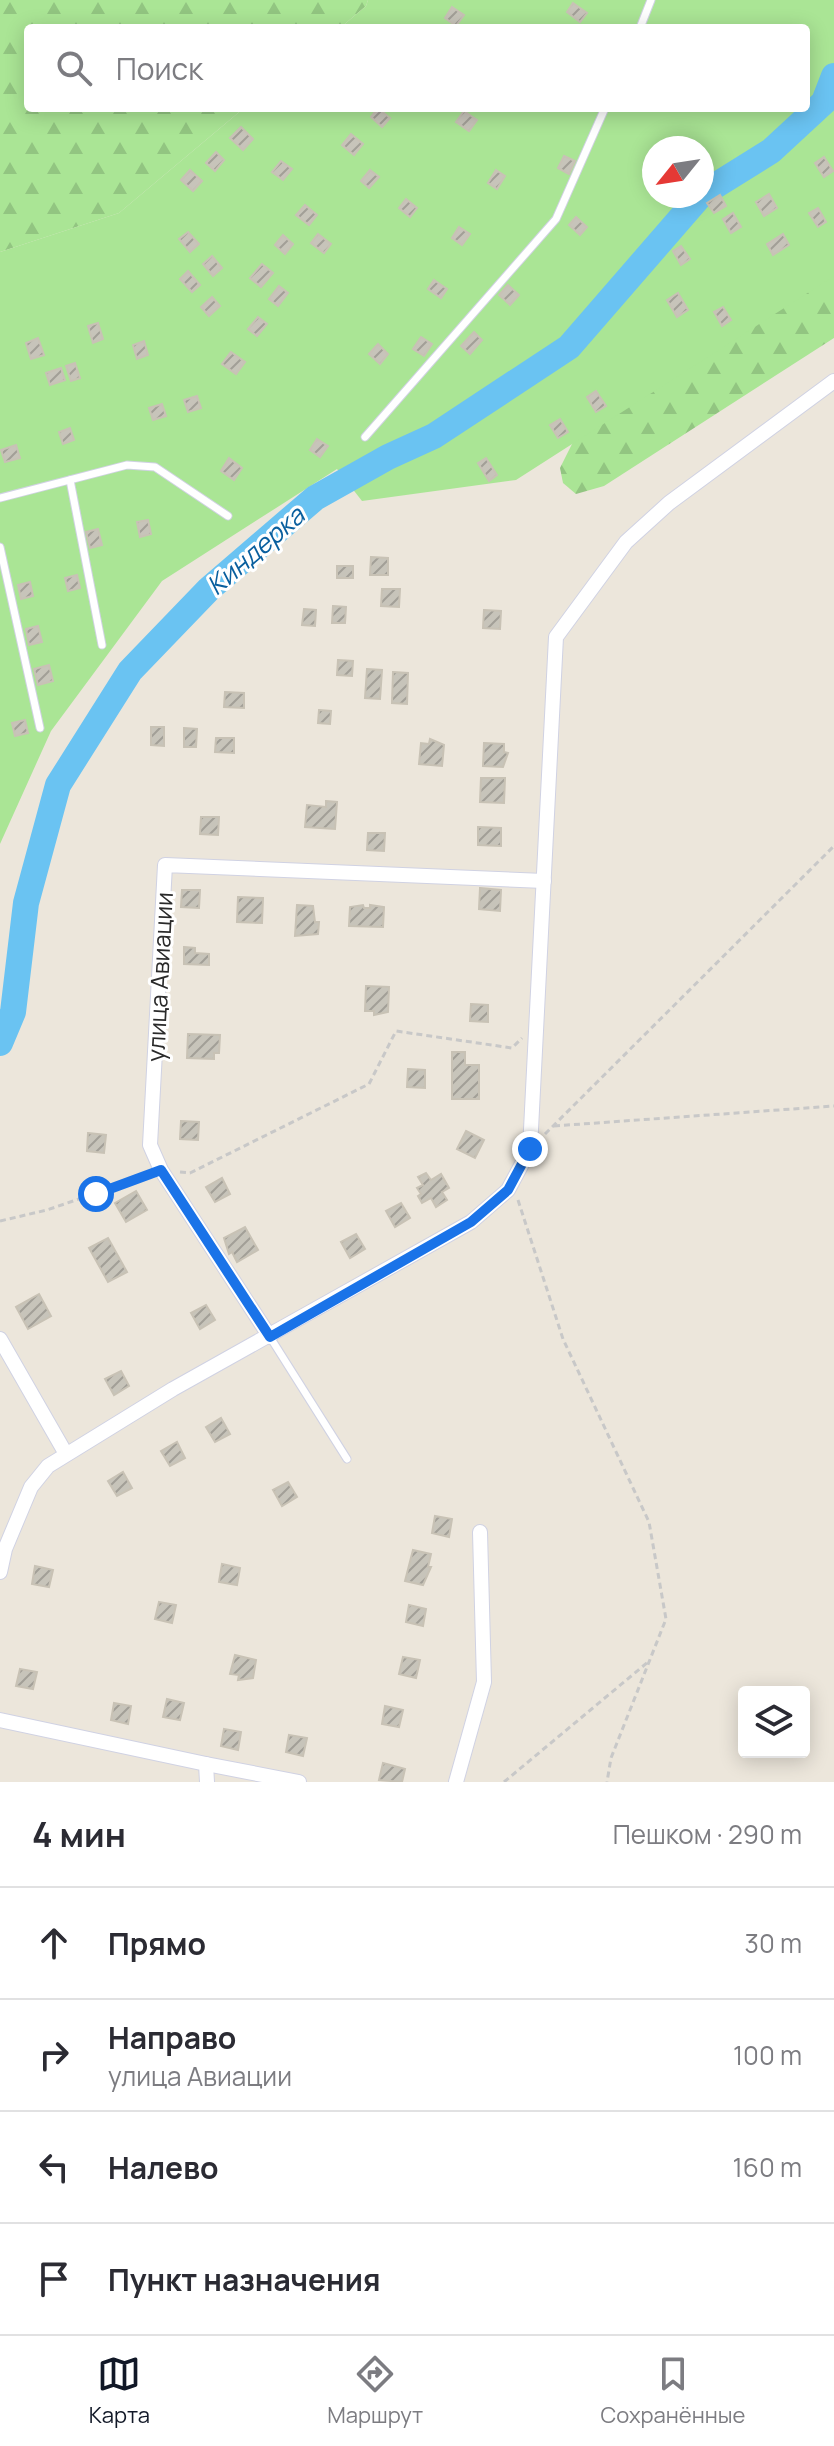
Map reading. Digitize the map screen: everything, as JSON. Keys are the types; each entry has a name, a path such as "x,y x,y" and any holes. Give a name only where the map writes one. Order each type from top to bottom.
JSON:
{"street":[{"path":"0,1572 5,1549 31,1487 48,1466 173,1389 471,1222 508,1190 530,1149 556,637 626,542 669,503 834,381"},
{"name":"улица Авиации","path":"270,1337 161,1170 150,1145 165,865 544,881"},
{"path":"0,1339 66,1454"},
{"path":"456,1782 484,1682 480,1532"},
{"path":"0,1720 299,1782"},
{"path":"206,1764 207,1782"}],"lane":[{"path":"642,24 651,0"},
{"path":"365,437 556,219 603,112"},
{"path":"0,498 127,465 155,467 228,516"},
{"path":"70,480 102,645"},
{"path":"0,547 40,728"},
{"path":"270,1337 347,1459"}],"path":[{"path":"530,1149 834,846"},
{"path":"0,1221 47,1210 161,1170 190,1173 369,1084 396,1031 512,1048 536,1024"},
{"path":"553,1126 834,1106"},
{"path":"513,1181 563,1339 649,1522 666,1619 611,1758 607,1782"},
{"path":"504,1782 649,1661"}],"green space":[{"path":"0,0 368,0 366,6 345,24 24,24 24,112 239,112 119,213 0,252"},
{"path":"368,0 834,0 834,276 516,480 362,501 337,469 162,581 51,731 0,844 0,252 119,213 239,112 810,112 810,24 345,24 366,6"},
{"path":"834,273 834,338 604,486 576,494 563,483 560,468 574,440"}],"building":[{"path":"573,3 587,13 580,22 567,12"},
{"path":"452,7 464,15 457,24 445,18"},
{"path":"375,112 383,112 390,118 382,127 371,117"},
{"path":"463,112 477,120 469,131 456,122"},
{"path":"241,127 253,139 243,150 230,138"},
{"path":"351,134 363,144 354,155 342,145"},
{"path":"216,152 224,160 215,171 206,163"},
{"path":"564,156 575,161 569,174 558,168"},
{"path":"824,157 833,171 824,177 815,163"},
{"path":"281,161 292,169 283,180 272,172"},
{"path":"190,170 202,181 193,191 181,180"},
{"path":"370,170 379,177 369,188 361,181"},
{"path":"496,170 505,176 497,189 488,183"},
{"path":"769,194 777,208 764,216 756,202"},
{"path":"720,195 726,206 714,213 710,208 714,208 714,199"},
{"path":"406,199 417,208 410,217 399,208"},
{"path":"305,205 317,215 309,225 296,215"},
{"path":"818,208 826,222 818,227 809,213"},
{"path":"733,213 741,227 731,233 723,219"},
{"path":"576,217 587,227 580,235 569,225"},
{"path":"459,227 470,234 462,245 452,238"},
{"path":"188,232 199,244 190,252 179,239"},
{"path":"318,234 331,244 324,253 311,243"},
{"path":"783,234 789,245 773,255 767,244"},
{"path":"283,235 293,244 285,254 275,245"},
{"path":"681,246 690,259 681,265 673,251"},
{"path":"212,256 222,268 213,276 203,264"},
{"path":"262,264 273,273 261,287 250,278"},
{"path":"188,271 200,285 192,292 180,279"},
{"path":"434,280 447,289 441,298 428,289"},
{"path":"508,285 519,295 510,305 499,295"},
{"path":"279,286 288,293 278,306 269,299"},
{"path":"678,293 688,310 677,317 667,300"},
{"path":"212,297 220,306 209,316 201,307"},
{"path":"723,307 731,320 722,326 714,312"},
{"path":"258,317 267,324 257,336 248,329"},
{"path":"98,323 103,339 93,343 88,326"},
{"path":"474,332 482,340 470,354 461,346"},
{"path":"421,337 432,344 424,356 413,349"},
{"path":"38,338 44,355 31,359 26,343"},
{"path":"144,341 148,355 137,359 133,345"},
{"path":"378,344 388,354 380,364 369,354"},
{"path":"231,352 245,362 236,374 222,364"},
{"path":"75,363 80,378 71,381 66,366"},
{"path":"61,368 65,380 50,385 46,373"},
{"path":"596,391 606,406 596,412 587,397"},
{"path":"197,396 201,408 188,412 184,400"},
{"path":"162,404 166,416 153,420 149,408"},
{"path":"560,419 568,432 558,438 550,425"},
{"path":"70,428 74,440 63,444 59,432"},
{"path":"317,439 328,446 320,457 310,450"},
{"path":"16,445 20,458 5,462 1,450"},
{"path":"229,458 242,468 234,480 221,471"},
{"path":"486,458 497,475 489,481 478,463"},
{"path":"148,520 151,534 140,537 137,522"},
{"path":"98,529 102,545 90,548 86,532"},
{"path":"371,557 388,558 388,575 370,575"},
{"path":"337,566 353,566 353,578 337,578"},
{"path":"77,575 80,588 68,591 65,578"},
{"path":"30,582 33,596 21,599 18,585"},
{"path":"382,589 400,589 399,607 381,606"},
{"path":"333,606 346,607 345,623 332,623"},
{"path":"304,609 316,610 315,626 302,625"},
{"path":"484,610 501,611 500,629 483,628"},
{"path":"38,626 42,642 29,645 26,629"},
{"path":"338,660 353,661 352,676 337,675"},
{"path":"49,665 53,681 38,685 34,669"},
{"path":"367,669 382,670 380,699 365,698"},
{"path":"393,672 408,673 407,704 392,703"},
{"path":"225,692 244,693 244,708 224,707"},
{"path":"319,710 331,711 330,724 318,723"},
{"path":"25,720 28,733 15,736 12,723"},
{"path":"151,727 164,727 164,746 151,745"},
{"path":"184,728 197,729 196,747 184,747"},
{"path":"216,738 234,738 234,753 215,752"},
{"path":"430,739 444,745 442,766 419,764 421,743 429,744"},
{"path":"484,743 504,744 504,752 508,753 503,767 483,766"},
{"path":"481,778 505,778 504,803 480,802"},
{"path":"326,801 337,802 335,829 305,827 307,805 326,807"},
{"path":"201,817 219,817 218,835 200,834"},
{"path":"478,827 501,828 501,846 478,845"},
{"path":"368,833 385,833 384,851 367,850"},
{"path":"480,888 501,890 500,911 479,909"},
{"path":"182,890 200,890 199,908 181,907"},
{"path":"238,897 263,898 262,923 237,922"},
{"path":"297,905 313,906 315,922 319,922 318,934 295,936"},
{"path":"363,905 364,908 370,908 370,905 384,907 383,927 349,926 350,907"},
{"path":"184,947 195,948 195,953 209,954 209,965 184,964"},
{"path":"366,986 389,987 388,1012 374,1015 374,1011 365,1011"},
{"path":"471,1004 488,1005 488,1022 470,1021"},
{"path":"188,1034 220,1035 219,1053 214,1053 214,1059 187,1058"},
{"path":"452,1052 465,1052 465,1065 479,1065 479,1099 452,1099"},
{"path":"408,1069 425,1070 425,1088 407,1087"},
{"path":"181,1121 199,1122 198,1140 180,1139"},
{"path":"466,1131 484,1140 475,1158 457,1149"},
{"path":"88,1133 106,1135 104,1153 87,1151"},
{"path":"426,1173 431,1180 441,1174 449,1188 442,1192 447,1200 436,1207 431,1198 422,1203 418,1196 421,1194 417,1188 423,1185 418,1177"},
{"path":"222,1178 230,1194 215,1202 206,1187"},
{"path":"136,1191 147,1210 126,1222 115,1203"},
{"path":"401,1203 410,1218 395,1227 386,1211"},
{"path":"245,1227 258,1250 237,1262 232,1252 229,1254 224,1238"},
{"path":"356,1234 365,1249 350,1258 341,1242"},
{"path":"108,1238 127,1272 108,1282 89,1248"},
{"path":"39,1294 51,1316 28,1329 16,1307"},
{"path":"206,1305 215,1320 200,1329 191,1313"},
{"path":"121,1371 129,1386 114,1395 105,1379"},
{"path":"221,1418 230,1434 215,1442 206,1427"},
{"path":"177,1442 185,1458 170,1466 161,1451"},
{"path":"123,1472 132,1488 117,1496 108,1481"},
{"path":"288,1482 297,1497 282,1506 273,1490"},
{"path":"435,1516 452,1519 449,1537 432,1533"},
{"path":"413,1550 431,1554 428,1567 431,1567 423,1585 405,1581"},
{"path":"222,1564 240,1568 237,1585 219,1582"},
{"path":"35,1566 53,1570 49,1587 32,1584"},
{"path":"159,1602 176,1605 172,1623 155,1619"},
{"path":"409,1605 426,1609 423,1626 406,1622"},
{"path":"235,1655 256,1660 253,1678 238,1680 239,1675 230,1674"},
{"path":"403,1657 420,1660 416,1678 399,1674"},
{"path":"20,1669 37,1672 33,1689 16,1686"},
{"path":"167,1699 184,1703 180,1720 163,1717"},
{"path":"114,1703 131,1706 128,1724 111,1720"},
{"path":"385,1706 403,1710 399,1727 382,1724"},
{"path":"224,1729 241,1732 238,1750 221,1746"},
{"path":"289,1735 307,1738 303,1756 286,1752"},
{"path":"383,1763 405,1769 402,1782 379,1780"}],"waterway":[{"name":"Киндерка","path":"714,187 771,151 824,102 834,76"},
{"name":"Киндерка","path":"0,1043 13,1012 26,903 58,785 130,671 209,589 315,498 388,457 434,436 569,347 690,208"}],"route":[{"path":"96,1194 161,1170 270,1337 471,1222 508,1190 530,1149"}]}
